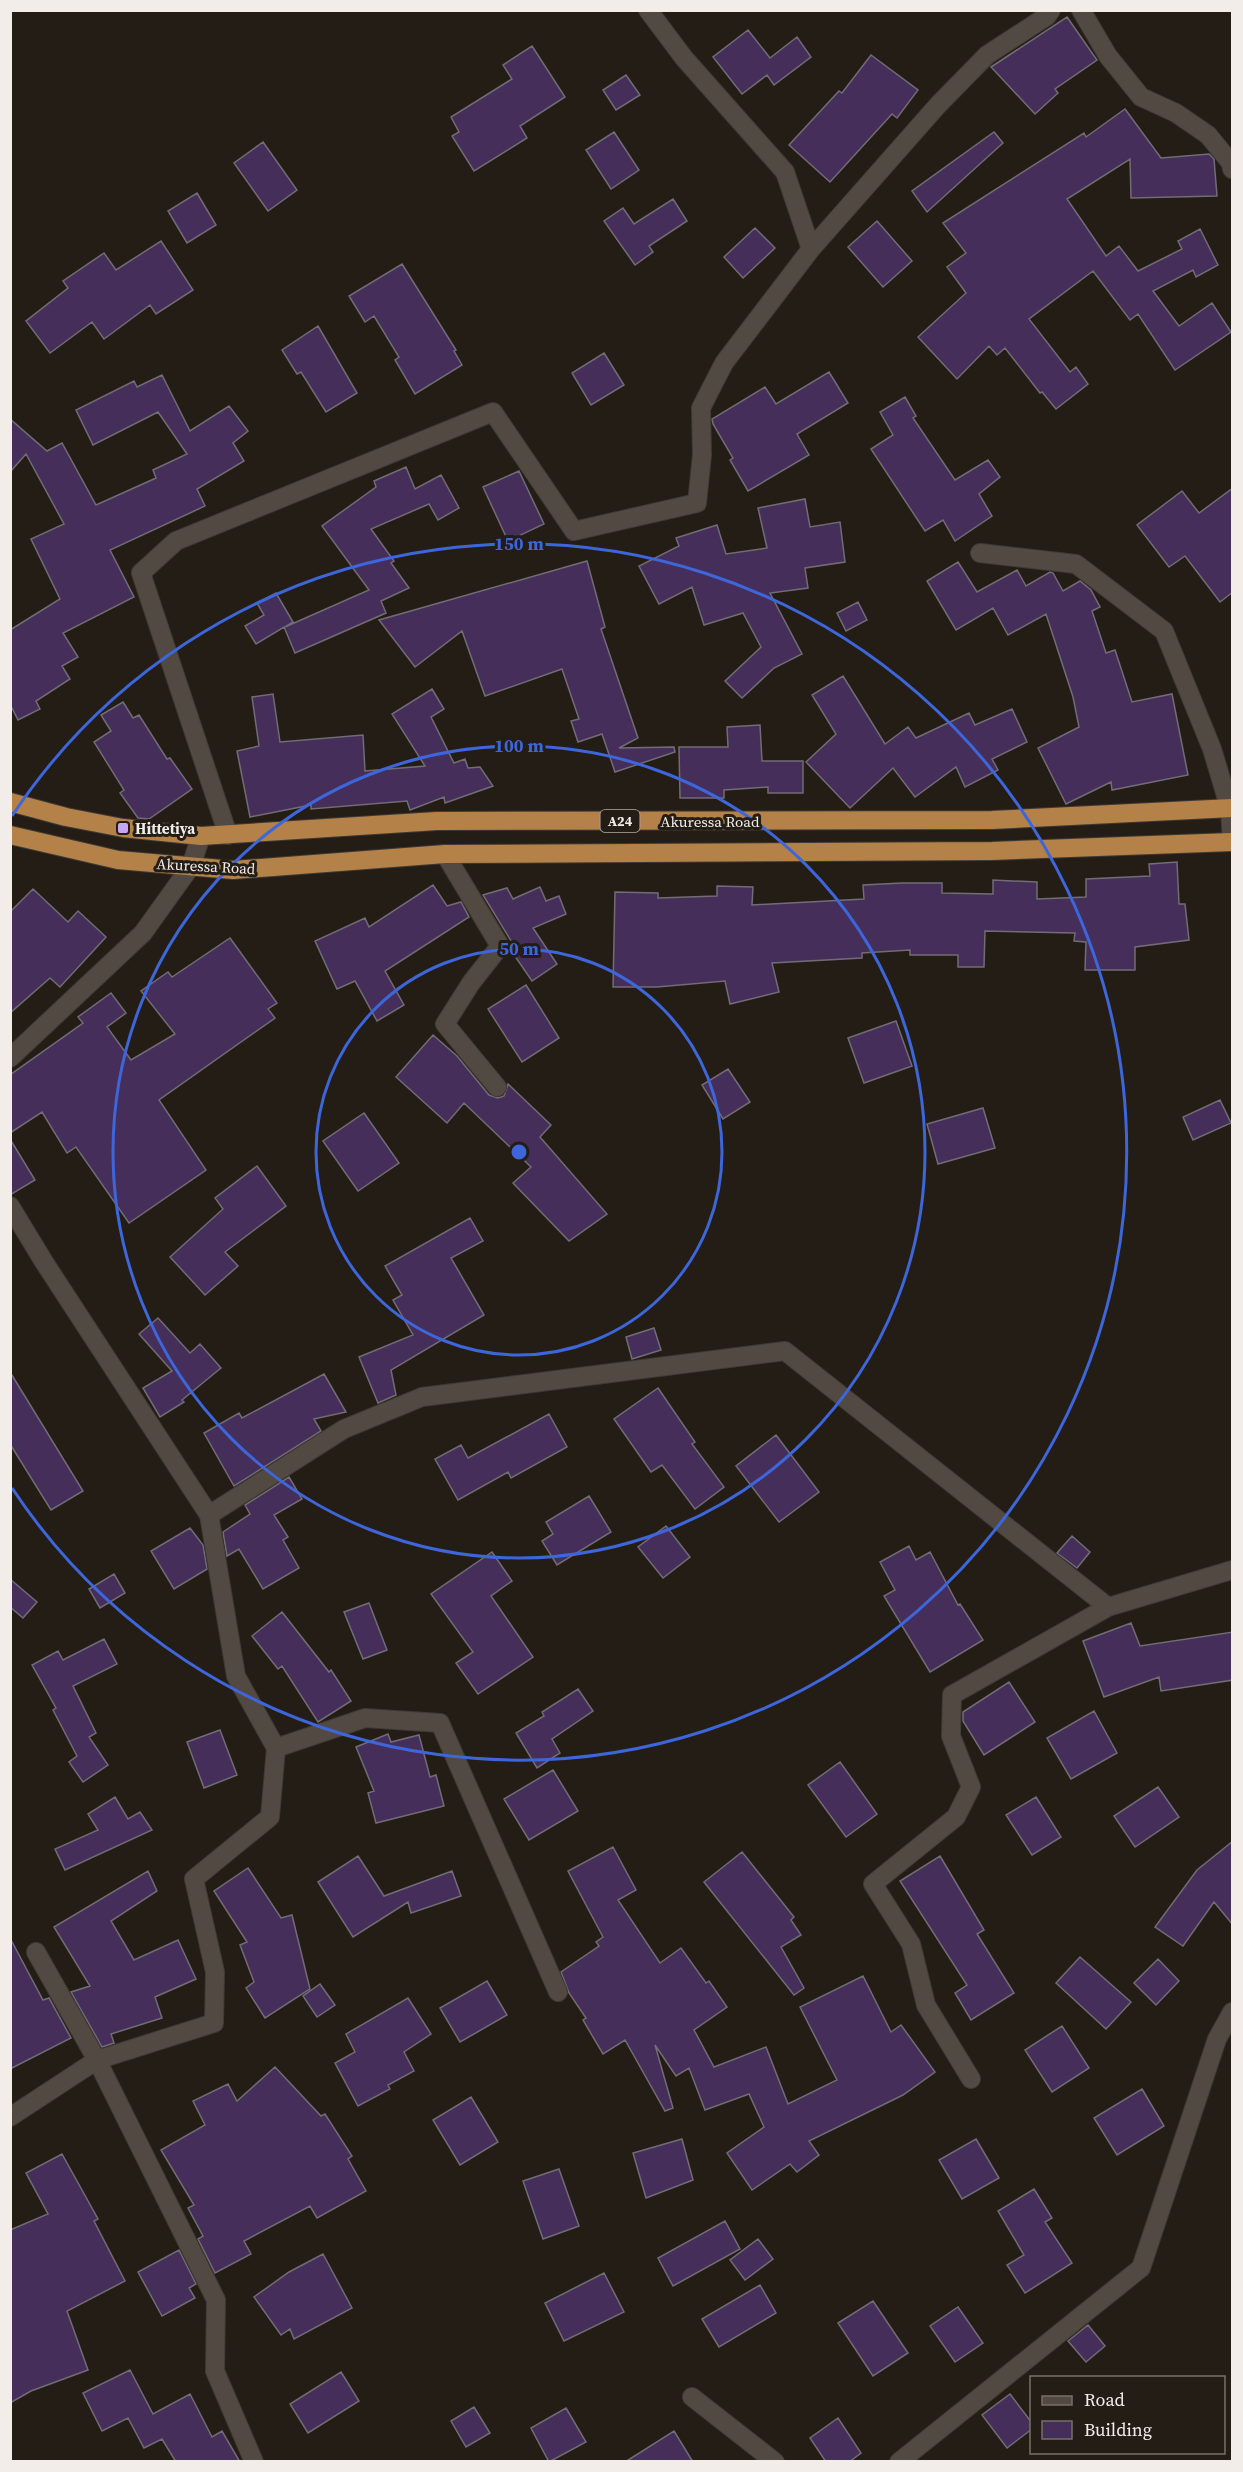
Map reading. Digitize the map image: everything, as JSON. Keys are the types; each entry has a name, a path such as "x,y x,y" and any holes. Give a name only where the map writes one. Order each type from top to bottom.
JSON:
{"highway":[{"name":"Akuressa Road","path":"10,802 66,817 123,828 201,836 437,822 992,820 1231,808"},
{"name":"Akuressa Road","path":"10,835 118,860 233,870 445,855 992,851 1232,842"}],"street":[{"path":"648,10 684,58 785,172 811,249"},
{"path":"228,835 141,573 176,541 493,412 574,531 697,504 702,455 701,408 724,363 811,249 938,105 987,55 1047,16 1051,10"},
{"path":"1081,10 1108,56 1141,97 1176,112 1208,135 1233,169"},
{"path":"980,553 1076,564 1164,631 1212,749 1231,808 1232,842"},
{"path":"10,1058 143,933 190,866 201,836"},
{"path":"445,855 500,946 471,983 445,1024 497,1087"},
{"path":"10,1206 209,1515 236,1676 276,1748 270,1817 194,1879 215,1972 214,2023 97,2060 10,2117"},
{"path":"209,1515 344,1429 422,1397 785,1351 1108,1607"},
{"path":"971,2079 926,2005 911,1944 873,1884 957,1817 971,1787 951,1736 952,1695 1108,1607 1233,1570"},
{"path":"276,1748 365,1718 440,1723 558,1992"},
{"path":"36,1952 97,2060 216,2300 215,2371 254,2462"},
{"path":"899,2462 1141,2268 1217,2038 1233,2012"},
{"path":"692,2397 775,2462"}],"building":[{"path":"1067,17 1097,60 1055,89 1058,93 1035,114 991,67"},
{"path":"748,30 770,58 797,37 811,57 774,85 767,75 742,94 713,57"},
{"path":"532,46 565,97 520,126 527,138 474,171 452,136 459,132 451,117 512,79 503,65"},
{"path":"871,55 918,90 897,118 892,114 830,182 789,145 839,91 842,93"},
{"path":"626,75 640,95 616,110 603,90"},
{"path":"1125,109 1161,158 1209,154 1214,159 1217,196 1131,198 1130,159 1067,199 1106,256 1119,246 1138,271 1182,249 1178,241 1200,229 1218,265 1196,277 1193,270 1153,291 1179,326 1212,303 1231,332 1175,370 1138,314 1130,320 1093,271 1029,319 1070,372 1076,367 1088,384 1056,409 1042,392 1040,393 1005,348 997,355 989,346 957,379 918,337 966,293 947,267 966,253 943,223 1084,133 1086,137"},
{"path":"614,132 639,170 611,189 586,150"},
{"path":"994,132 1003,143 927,212 912,191"},
{"path":"263,142 297,190 268,211 234,163"},
{"path":"197,193 216,225 187,243 168,211"},
{"path":"673,199 687,221 649,246 653,252 635,265 604,221 623,208 634,224"},
{"path":"877,221 912,261 883,287 848,247"},
{"path":"755,228 775,248 743,278 724,257"},
{"path":"161,241 193,290 156,314 150,305 104,339 92,322 50,353 26,321 68,288 63,281 104,253 116,270"},
{"path":"402,264 456,350 454,351 462,365 415,394 395,360 399,357 374,316 365,322 349,296"},
{"path":"318,326 357,393 326,412 301,372 297,374 282,350"},
{"path":"604,353 624,385 591,405 572,373"},
{"path":"829,372 848,403 797,434 809,455 748,491 730,460 733,458 712,419 765,387 776,404"},
{"path":"162,375 190,431 229,406 248,431 233,443 244,461 197,489 205,506 110,550 134,597 63,633 78,657 62,666 70,679 36,701 40,709 18,720 10,704 10,630 60,599 31,539 64,524 26,454 10,472 10,419 47,451 62,443 96,505 156,478 153,470 187,454 158,412 93,445 76,410 134,381 137,387"},
{"path":"905,397 916,416 913,418 955,480 988,460 1000,477 979,494 992,516 955,541 943,520 925,531 871,449 893,435 880,412"},
{"path":"406,467 415,489 441,475 459,508 438,520 429,504 371,529 394,561 391,563 409,588 381,601 386,613 295,653 284,627 256,644 245,626 264,615 257,603 276,593 293,622 285,627 369,590 322,526 376,487 374,481"},
{"path":"519,471 544,524 508,541 483,487"},
{"path":"1233,488 1233,592 1220,602 1185,556 1169,567 1137,525 1182,491 1199,513"},
{"path":"805,499 810,527 840,522 845,562 805,568 808,588 770,593 802,654 774,668 742,698 725,681 761,647 743,613 704,625 692,587 659,604 639,566 679,546 676,538 717,525 726,554 767,548 758,508"},
{"path":"587,561 605,627 601,629 638,738 619,748 674,747 675,752 615,772 602,734 578,742 571,721 579,719 562,669 485,696 462,631 415,667 379,620"},
{"path":"958,562 977,592 1017,570 1026,586 1050,572 1053,573 1063,591 1080,581 1091,590 1100,607 1092,611 1106,653 1115,650 1132,702 1172,694 1188,775 1112,790 1111,782 1066,804 1038,748 1079,727 1073,697 1046,614 1008,635 993,608 956,630 927,581"},
{"path":"858,602 867,620 846,631 837,613"},
{"path":"843,676 885,744 908,727 916,738 969,713 975,725 1012,709 1027,742 992,759 998,770 965,787 956,767 915,797 893,768 850,808 806,762 836,734 812,695"},
{"path":"432,689 444,709 431,717 454,763 465,759 468,768 480,767 493,786 445,803 444,797 410,810 407,801 311,809 311,805 250,817 237,751 259,746 252,697 273,694 280,742 363,735 365,771 425,766 392,714"},
{"path":"123,702 133,718 139,715 167,759 170,758 192,789 149,819 138,818 120,793 124,790 94,742 111,731 101,715"},
{"path":"760,725 762,761 803,761 803,793 768,793 768,787 724,790 724,798 680,798 679,747 728,747 727,727"},
{"path":"1177,862 1179,904 1185,904 1189,940 1135,947 1135,970 1085,970 1086,942 1074,941 1075,933 985,931 984,967 958,967 958,955 910,955 910,950 862,953 862,958 772,963 779,992 730,1004 725,981 657,987 613,987 615,892 658,893 658,898 717,896 717,886 753,887 752,905 864,899 863,885 902,883 942,883 942,893 993,894 993,880 1037,882 1037,899 1086,897 1086,879 1150,876 1149,864"},
{"path":"433,885 447,906 461,902 469,917 385,971 404,1005 377,1021 355,981 337,989 315,941 365,918 369,927"},
{"path":"540,887 546,901 559,896 566,914 533,928 557,964 532,981 510,949 513,944 483,895 507,888 513,899"},
{"path":"33,889 68,922 78,911 106,937 60,987 50,978 10,1013 10,912"},
{"path":"230,938 277,1003 268,1009 275,1018 159,1100 206,1170 129,1223 76,1147 67,1153 42,1112 10,1133 10,1075 83,1023 78,1017 111,993 126,1013 107,1027 131,1060 175,1034 141,991 168,972 172,977"},
{"path":"526,985 559,1038 522,1062 488,1009"},
{"path":"896,1021 912,1066 864,1083 848,1038"},
{"path":"433,1035 457,1056 489,1095 498,1098 504,1096 508,1084 551,1125 540,1137 607,1214 569,1241 513,1183 531,1167 464,1103 447,1123 396,1077"},
{"path":"728,1069 750,1102 723,1119 702,1085"},
{"path":"1220,1100 1231,1123 1193,1140 1183,1117"},
{"path":"983,1108 995,1148 938,1164 927,1124"},
{"path":"364,1113 399,1163 358,1191 323,1141"},
{"path":"10,1139 35,1180 10,1195"},
{"path":"257,1166 286,1206 225,1252 238,1266 205,1295 170,1257 223,1209 215,1198"},
{"path":"470,1218 483,1241 451,1258 484,1315 391,1370 396,1395 378,1403 359,1357 413,1335 393,1300 402,1295 385,1266"},
{"path":"158,1318 190,1353 200,1344 221,1368 182,1400 184,1402 160,1417 143,1388 172,1371 139,1334"},
{"path":"654,1328 661,1350 632,1359 626,1337"},
{"path":"10,1372 83,1491 51,1510 10,1444"},
{"path":"324,1374 346,1412 314,1419 321,1431 234,1486 204,1433 239,1413 242,1418"},
{"path":"658,1388 695,1442 692,1444 724,1487 695,1509 662,1465 651,1472 614,1419"},
{"path":"549,1414 567,1447 511,1478 508,1472 458,1500 435,1459 461,1445 468,1458"},
{"path":"776,1435 819,1492 779,1522 736,1466"},
{"path":"289,1477 302,1499 274,1515 288,1537 283,1540 299,1568 263,1589 239,1549 227,1556 223,1532 250,1514 245,1505"},
{"path":"589,1496 611,1532 557,1565 542,1541 553,1534 546,1522"},
{"path":"666,1526 690,1557 663,1578 638,1547"},
{"path":"190,1528 203,1545 207,1569 174,1589 151,1551"},
{"path":"1072,1536 1090,1552 1077,1568 1057,1553"},
{"path":"909,1546 916,1560 930,1552 958,1605 960,1604 983,1640 930,1672 884,1596 895,1590 880,1562"},
{"path":"492,1552 512,1581 491,1596 533,1657 478,1694 456,1663 473,1652 431,1594"},
{"path":"114,1574 125,1593 100,1608 89,1589"},
{"path":"10,1579 37,1602 23,1618 10,1607"},
{"path":"369,1603 387,1650 363,1659 344,1612"},
{"path":"282,1612 329,1672 331,1670 351,1701 318,1722 282,1666 278,1669 252,1636"},
{"path":"1131,1623 1140,1646 1233,1632 1233,1680 1161,1691 1159,1677 1104,1697 1083,1641"},
{"path":"104,1639 117,1664 73,1686 96,1733 89,1737 108,1765 83,1782 69,1762 77,1756 53,1710 56,1708 32,1665 58,1651 63,1660"},
{"path":"1009,1682 1035,1722 984,1755 963,1721 963,1712"},
{"path":"578,1689 593,1711 552,1739 560,1753 537,1768 516,1733 544,1716 542,1712"},
{"path":"1094,1711 1117,1753 1071,1779 1047,1738"},
{"path":"220,1730 237,1775 204,1788 187,1742"},
{"path":"388,1734 391,1742 419,1735 430,1777 436,1775 444,1806 376,1823 368,1793 374,1791 356,1747"},
{"path":"840,1762 877,1814 846,1837 808,1785"},
{"path":"553,1770 578,1811 529,1840 504,1799"},
{"path":"1158,1787 1179,1817 1135,1847 1114,1816"},
{"path":"115,1797 128,1819 140,1812 152,1830 65,1870 55,1849 98,1830 88,1814"},
{"path":"1036,1797 1061,1837 1032,1855 1006,1815"},
{"path":"1233,1841 1233,1925 1214,1902 1183,1946 1155,1927 1197,1870"},
{"path":"613,1847 636,1890 618,1900 660,1963 681,1948 706,1983 709,1981 727,2007 694,2030 714,2067 766,2047 788,2104 837,2080 800,2007 863,1976 891,2032 901,2025 935,2072 903,2095 809,2141 819,2155 797,2172 790,2164 752,2190 727,2153 764,2127 749,2094 705,2110 689,2068 676,2076 655,2045 673,2108 665,2111 625,2040 603,2054 583,2020 586,2018 569,1993 561,1972 599,1946 596,1942 603,1937 568,1871"},
{"path":"742,1852 794,1917 791,1920 801,1935 781,1947 804,1988 794,1995 704,1882"},
{"path":"358,1856 384,1896 452,1871 461,1896 411,1913 408,1902 353,1937 318,1882"},
{"path":"940,1856 984,1930 977,1934 1014,1993 971,2020 955,1993 967,1985 900,1881"},
{"path":"248,1868 281,1918 292,1915 310,1989 265,2018 246,1988 254,1982 240,1945 247,1942 214,1891"},
{"path":"148,1871 157,1891 111,1921 134,1960 178,1940 196,1979 155,1997 162,2018 111,2034 114,2043 102,2047 71,1992 90,1986 54,1927"},
{"path":"10,1938 43,2000 49,1998 71,2038 10,2069"},
{"path":"1080,1957 1131,2002 1106,2029 1056,1983"},
{"path":"1158,1959 1179,1981 1156,2005 1134,1983"},
{"path":"487,1981 507,2015 460,2042 440,2008"},
{"path":"320,1984 335,2005 317,2017 303,1996"},
{"path":"408,1998 431,2034 404,2052 414,2071 388,2085 390,2089 358,2106 335,2063 355,2052 346,2034"},
{"path":"1062,2026 1089,2068 1052,2092 1025,2050"},
{"path":"275,2067 321,2116 325,2114 352,2156 348,2159 366,2191 317,2218 310,2206 244,2241 251,2254 215,2273 198,2239 203,2236 188,2208 194,2205 161,2150 205,2125 193,2101 228,2084 237,2101"},
{"path":"1142,2089 1164,2126 1117,2155 1094,2118"},
{"path":"471,2097 498,2142 460,2165 433,2120"},
{"path":"682,2139 693,2180 646,2198 633,2153"},
{"path":"976,2139 999,2178 962,2199 939,2160"},
{"path":"62,2154 98,2219 94,2221 125,2281 67,2311 88,2370 31,2391 10,2403 10,2230 48,2214 26,2173"},
{"path":"559,2169 579,2226 543,2239 523,2181"},
{"path":"1034,2189 1052,2218 1045,2222 1072,2263 1025,2293 1007,2265 1024,2255 998,2211"},
{"path":"725,2221 740,2249 673,2286 658,2258"},
{"path":"758,2239 773,2259 745,2280 730,2260"},
{"path":"179,2250 196,2284 189,2288 195,2298 162,2316 138,2272"},
{"path":"323,2254 352,2308 294,2339 290,2329 281,2335 254,2297 289,2272"},
{"path":"604,2273 624,2312 564,2341 545,2303"},
{"path":"760,2285 776,2313 719,2347 702,2319"},
{"path":"873,2301 908,2353 873,2376 838,2323"},
{"path":"958,2307 983,2343 955,2362 930,2326"},
{"path":"1088,2325 1105,2346 1086,2362 1068,2341"},
{"path":"130,2370 153,2414 190,2394 212,2437 222,2431 240,2462 176,2462 162,2439 144,2448 128,2418 102,2431 83,2393"},
{"path":"341,2372 359,2401 308,2433 290,2404"},
{"path":"1010,2394 1030,2420 1030,2431 1007,2448 982,2415"},
{"path":"474,2407 490,2433 466,2447 451,2421"},
{"path":"566,2408 586,2442 549,2462 531,2428"},
{"path":"838,2418 861,2453 849,2462 826,2462 810,2438"},
{"path":"674,2431 693,2462 625,2462"}],"place":[{"name":"Hittetiya","path":"123,828"}]}
